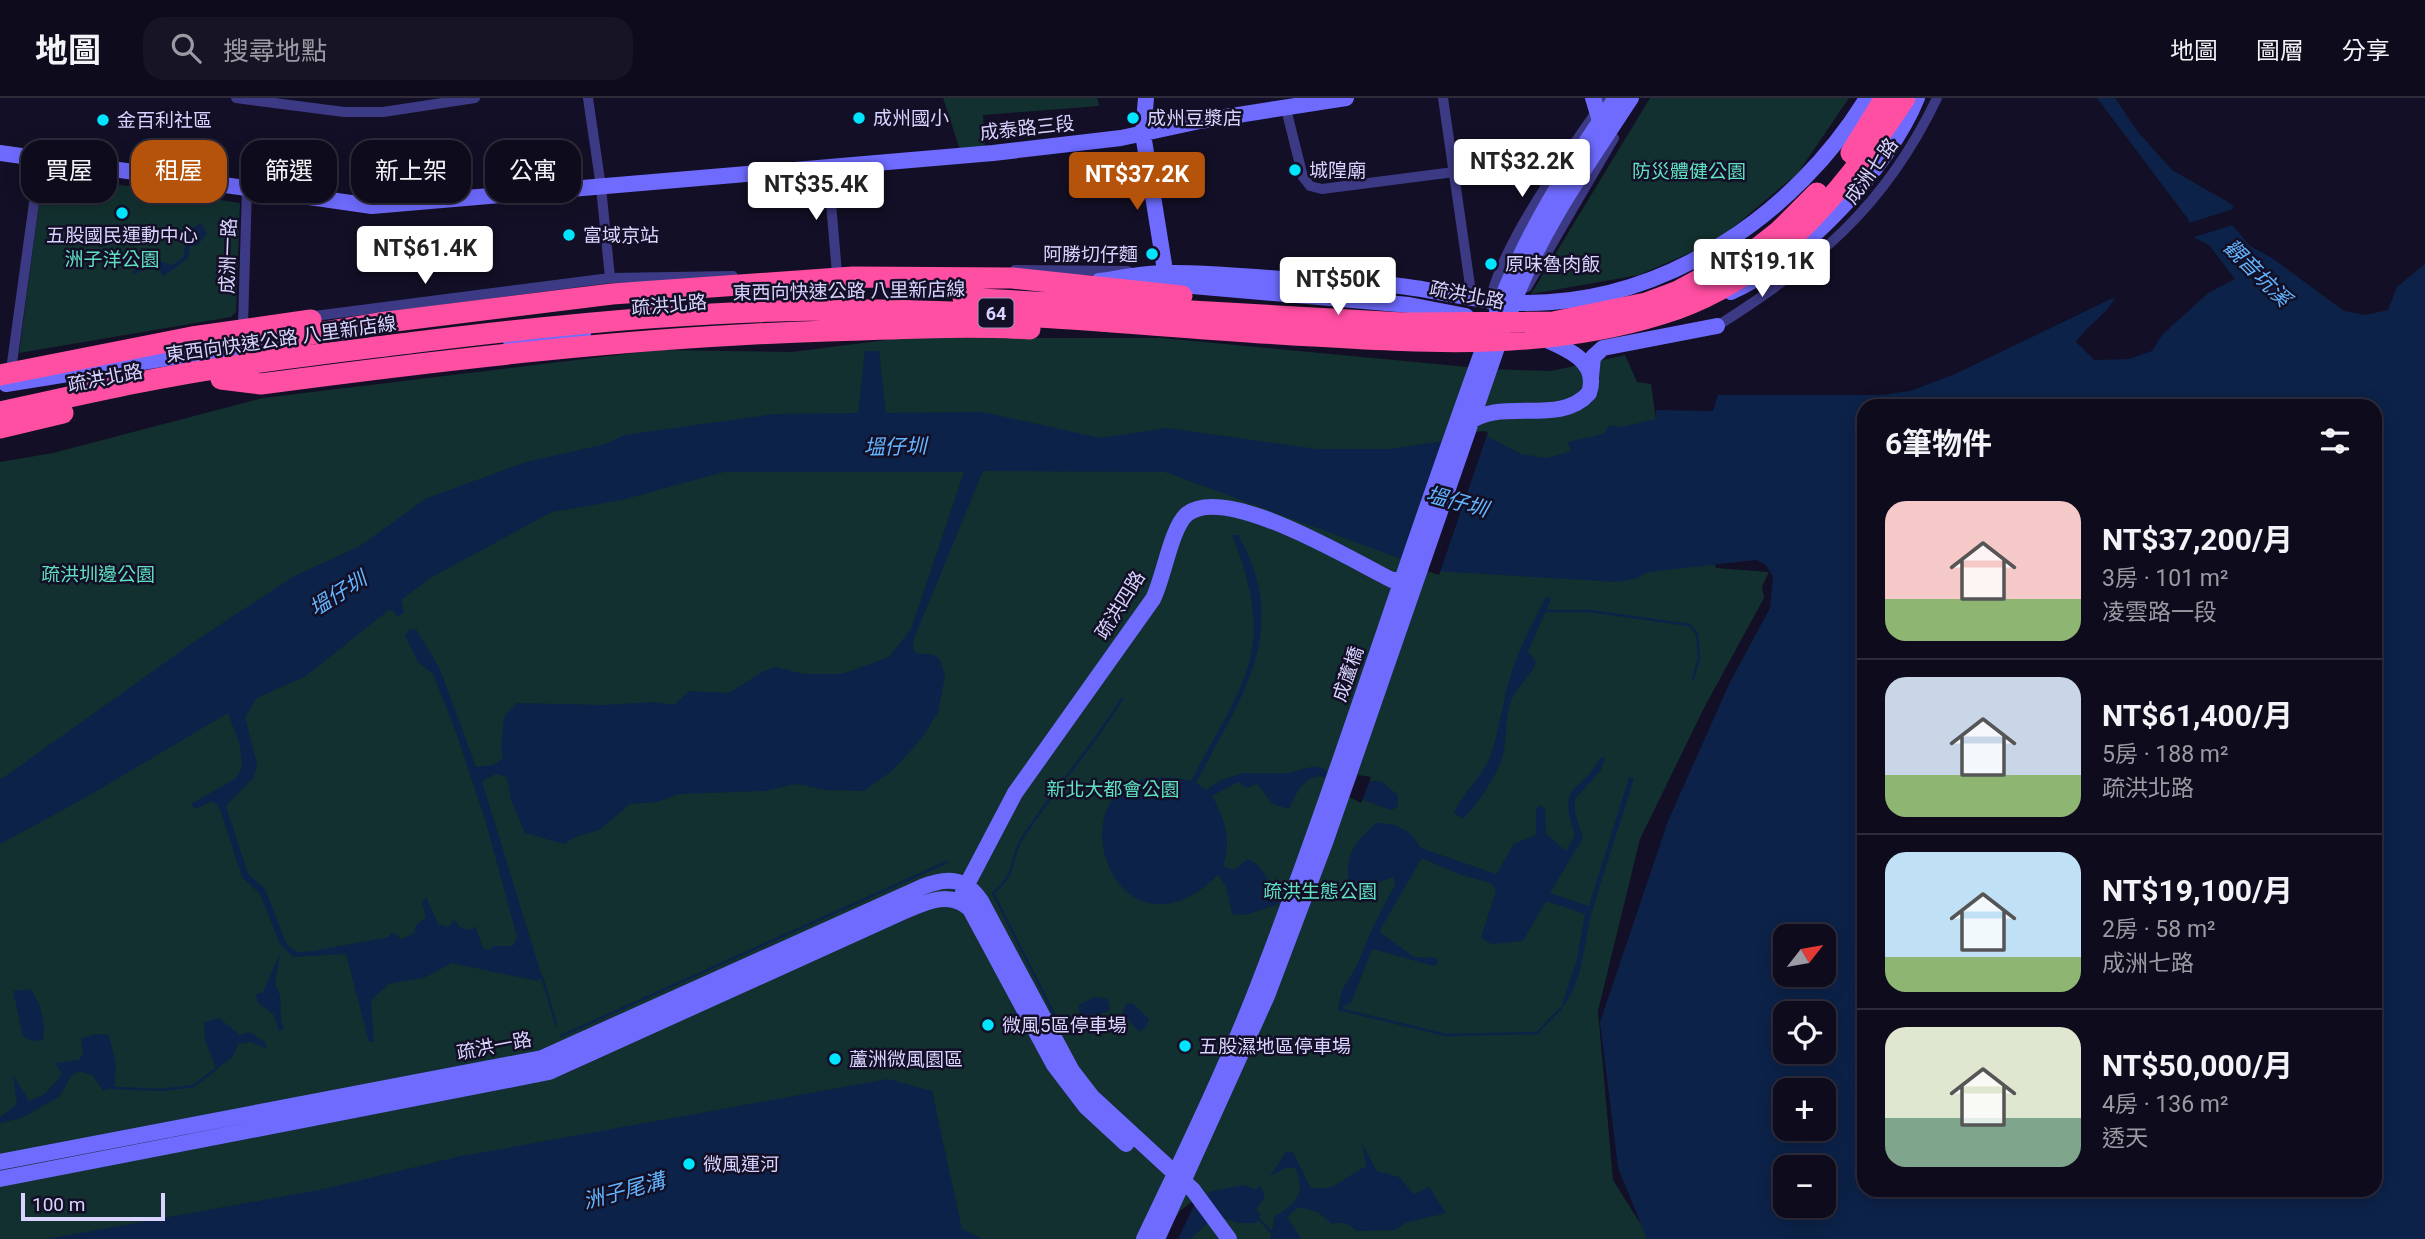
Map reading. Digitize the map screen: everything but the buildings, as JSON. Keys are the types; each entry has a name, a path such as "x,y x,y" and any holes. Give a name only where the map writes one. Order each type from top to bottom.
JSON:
{"highway":[{"name":"東西向快速公路 八里新店線","path":"0,401 229,357 687,304 888,297 1012,299 1403,323 1553,322 1646,303 1731,264 1779,231 1838,172 1885,98"},
{"name":"東西向快速公路 八里新店線","path":"0,412 224,367 512,330 646,318 875,309 1008,314 1409,342 1499,343 1591,332 1667,313 1736,281 1783,250 1840,190 1910,100"},
{"path":"244,335 380,323 611,286 853,277 1012,278 1261,304 1317,316"},
{"path":"4,368 321,318 379,314 643,282 685,295"},
{"path":"221,379 261,384 537,350 722,334 1008,328 1124,335 1256,333"},
{"path":"0,428 209,384 386,360 578,339 622,330"}],"street":[{"path":"236,98 344,112 383,112 475,98"},
{"path":"588,98 611,286"},
{"path":"1146,98 1143,134 1166,279"},
{"name":"成泰路三段","path":"337,201 372,206 993,153 1143,134 1200,121 1346,98"},
{"path":"1443,98 1472,299"},
{"path":"1489,321 1490,302 1517,237 1600,115 1616,98"},
{"path":"1600,115 1631,98"},
{"path":"1591,377 1577,355 1512,326 1518,303 1623,122 1631,98"},
{"name":"疏洪北路","path":"4,368 77,350 685,295 911,285 1030,289 1166,279 1401,286 1490,302 1518,303 1584,298 1657,277 1716,249 1783,199 1850,126 1867,98"},
{"name":"成洲七路","path":"1717,326 1776,289 1821,255 1864,213 1897,169 1937,98"},
{"path":"1910,100 1926,121"},
{"name":"疏洪北路","path":"611,286 837,274 1066,268 1409,305 1569,336 1674,318 1753,283 1803,247 1838,212 1892,143 1910,100"},
{"path":"1286,109 1303,177 1310,186 1322,189 1454,172"},
{"name":"成蘆橋","path":"1143,1239 1194,1134 1260,981 1328,798 1509,279 1542,211 1600,115"},
{"name":"成蘆橋","path":"1157,1239 1238,1068 1277,972 1326,840 1521,281 1600,115"},
{"name":"成泰路三段","path":"0,153 21,156"},
{"path":"828,167 837,274"},
{"name":"成泰路三段","path":"117,170 241,187"},
{"path":"4,368 32,203"},
{"name":"成洲一路","path":"244,335 247,203"},
{"name":"疏洪北路","path":"0,419 356,357 622,330 779,318 1009,317 1166,279"},
{"path":"1591,377 1593,358 1603,348 1717,326"},
{"name":"疏洪北路","path":"0,385 244,335"},
{"name":"疏洪四路","path":"959,901 1015,793 1161,584 1177,530 1188,514 1212,507 1250,513 1281,524 1392,580 1404,580 1412,572 1459,435 1472,420 1485,414 1573,405 1589,393 1591,377"},
{"name":"疏洪一路","path":"0,1162 542,1058 922,887 944,879 967,884"},
{"path":"967,884 990,916 1072,1071 1092,1097 1190,1195 1214,1230 1229,1239"},
{"name":"疏洪一路","path":"0,1179 549,1072 920,905 940,898 959,901"},
{"path":"959,901 978,920 1054,1065 1086,1107 1190,1195"}],"green space":[{"path":"943,98 1097,98 1099,106 983,115 985,146 961,153"},
{"name":"防災體健公園","path":"1650,98 1849,98 1798,173 1717,241 1639,275 1531,294"},
{"name":"洲子洋公園","path":"117,184 131,186 131,203 240,203 236,312 231,317 19,353 39,203 117,203"},
{"name":"新北大都會公園","path":"902,338 1162,338 1489,369 1551,371 1625,355 1637,382 1651,384 1658,434 1716,568 1769,572 1762,586 1764,598 1705,706 1640,839 1598,1011 1613,1180 1650,1239 0,1239 0,462 53,453 263,398 659,350 792,352"}],"water":[{"path":"2097,98 2115,98 2138,132 2172,170 2233,205 2230,222 2250,246 2272,258 2344,311 2365,315 2388,310 2397,287 2425,264 2425,1239 1647,1239 1618,1168 1600,1022 1668,821 1730,682 1770,608 1773,577 1766,565 1756,560 1648,572 1638,578 1618,582 1434,571 1165,472 983,471 915,636 913,648 917,654 932,654 940,659 945,676 938,712 922,738 893,770 864,791 826,790 796,784 765,791 679,794 657,802 630,804 599,830 575,837 564,844 525,833 511,800 507,777 496,774 482,781 542,977 538,981 452,963 426,977 389,984 371,1000 374,1042 369,1042 346,954 293,957 280,944 260,894 242,877 220,809 213,801 195,809 191,804 235,779 242,768 240,745 228,713 83,799 0,844 0,780 194,642 294,576 360,546 425,499 526,462 606,444 624,435 774,414 858,413 865,351 879,351 886,413 983,412 1100,438 1167,428 1317,449 1390,449 1485,435 1521,454 1547,458 1571,451 1568,442 1603,434 1610,425 1622,427 1656,419 1656,410 1713,411 1718,395 1880,395 1910,391 1955,374 2115,297 2107,310 2076,342 2094,360 2129,359 2152,351 2162,335 2208,293 2235,279 2209,245 2195,238 2188,219","holes":["724,472 964,472 911,629 889,657 842,674 804,674 776,667 762,672 729,693 689,691 674,705 654,702 603,705 517,703 504,716 501,747 503,758 493,765 476,767 440,669 416,629 409,630 405,636 418,662 433,674 456,732 486,823 517,937 513,946 493,946 489,950 483,948 475,926 471,930 461,928 454,920 448,927 438,924 426,897 422,902 426,917 417,924 413,934 401,939 393,932 388,937 297,952 287,945 265,889 248,874 226,806 254,777 257,764 245,717 257,698 306,676 390,609 398,617 404,613 401,600 430,578 552,512 622,500"]},
{"path":"201,223 207,233 198,245 190,246 188,258 163,277 159,268 153,265 133,275 133,271 156,260 172,265 183,258 188,230"},
{"path":"1232,535 1238,535 1254,570 1261,602 1261,634 1243,693 1196,783 1206,790 1221,780 1243,773 1288,773 1315,766 1327,770 1326,777 1312,778 1302,786 1289,809 1273,804 1257,784 1247,788 1238,782 1212,796 1226,830 1227,847 1223,866 1234,870 1248,859 1258,866 1279,894 1279,904 1246,915 1232,914 1226,886 1218,875 1178,901 1145,902 1120,885 1105,856 1103,824 1115,796 1144,779 1191,781 1239,690 1249,664 1253,638 1252,609 1246,575"},
{"path":"1546,597 1550,597 1550,602 1528,651 1536,663 1510,704 1500,764 1484,793 1463,819 1454,813 1491,754 1512,670"},
{"path":"1601,757 1605,757 1601,770 1575,799 1575,813 1583,838 1550,893 1589,906 1629,777 1634,779 1592,912 1579,975 1569,999 1561,1008 1577,959 1585,914 1546,901 1523,941 1492,944 1481,938 1496,890 1491,883 1458,874 1422,858 1381,928 1381,933 1414,957 1436,958 1439,962 1434,966 1372,949 1351,1003 1339,1009 1343,990 1395,885 1393,877 1379,882 1365,895 1349,886 1348,866 1352,851 1376,823 1402,828 1421,848 1496,874 1514,844 1536,835 1536,809 1540,805 1545,808 1546,834 1566,851 1575,835 1570,818 1569,797"},
{"path":"1358,779 1382,782 1398,795 1398,807 1391,810 1352,796"},
{"path":"280,953 275,984 280,996 284,1029 279,1031 274,1015 258,1003 256,994 263,992"},
{"path":"30,989 42,1013 43,1040 31,1041 23,1036 13,991"},
{"path":"1094,997 1107,999 1110,1005 1108,1012 1086,1016 1079,1014 1079,1005"},
{"path":"1133,1003 1149,1019 1147,1026 1139,1032 1122,1013 1126,1004"},
{"path":"219,1018 240,1035 250,1032 265,1042 267,1049 251,1042 238,1044 232,1058 216,1069 205,1040 204,1022"},
{"path":"97,1034 109,1035 116,1065 114,1088 103,1090 93,1076 80,1071 71,1076 60,1096 22,1118 0,1123 0,1117 17,1104 13,1075 29,1101 45,1094 62,1074 55,1063 79,1060 83,1053 81,1038"},
{"name":"微風運河","path":"888,1079 932,1091 962,1229 983,1239 47,1239 324,1189 457,1157"},
{"path":"1362,1143 1377,1171 1399,1177 1414,1194 1429,1187 1446,1213 1405,1223 1396,1230 1356,1231 1348,1224 1332,1224 1318,1212 1298,1207 1287,1217 1301,1239 1270,1239 1275,1216 1294,1202 1299,1190 1295,1168 1286,1168 1270,1176 1286,1152 1293,1152 1310,1187 1327,1188 1366,1167"},
{"path":"1243,1185 1255,1189 1261,1186 1265,1197 1256,1209 1261,1215 1256,1223 1240,1223 1222,1218 1209,1222 1190,1239 1166,1239 1182,1213 1209,1192"}],"pier":[{"path":"2236,208 2236,224 2191,238 2186,224"},
{"path":"1488,432 1439,575 1403,563 1445,436"},
{"path":"1358,775 1371,777 1361,803 1349,797"},
{"path":"1198,1197 1178,1239 1162,1239 1180,1211"}],"waterway":[{"path":"1545,611 1590,611 1689,625 1697,634 1699,658 1693,679"},
{"path":"1060,1026 993,893 1007,878 1023,837 1122,699"},
{"path":"561,1036 947,862"},
{"path":"542,977 556,1024"},
{"path":"1339,1009 1446,1035 1537,1033 1561,1008"},
{"path":"114,1088 162,1090 193,1086 216,1069"},
{"name":"洲子尾溝","path":"1256,1216 1278,1239"}],"place":[{"name":"成州國小","path":"859,118"},
{"name":"成州豆漿店","path":"1133,118"},
{"name":"金百利社區","path":"103,120"},
{"name":"城隍廟","path":"1295,170"},
{"name":"五股國民運動中心","path":"122,213"},
{"name":"富域京站","path":"569,235"},
{"name":"阿勝切仔麵","path":"1152,254"},
{"name":"原味魯肉飯","path":"1491,264"},
{"name":"微風5區停車場","path":"988,1025"},
{"name":"五股濕地區停車場","path":"1185,1046"},
{"name":"蘆洲微風園區","path":"835,1059"},
{"name":"微風運河","path":"689,1164"}],"water label":[{"name":"觀音坑溪","path":"2257,273"},
{"name":"塭仔圳","path":"895,447"},
{"name":"塭仔圳","path":"1457,502"},
{"name":"塭仔圳","path":"338,594"}],"park label":[{"name":"疏洪圳邊公園","path":"98,574"},
{"name":"疏洪生態公園","path":"1320,891"}]}
